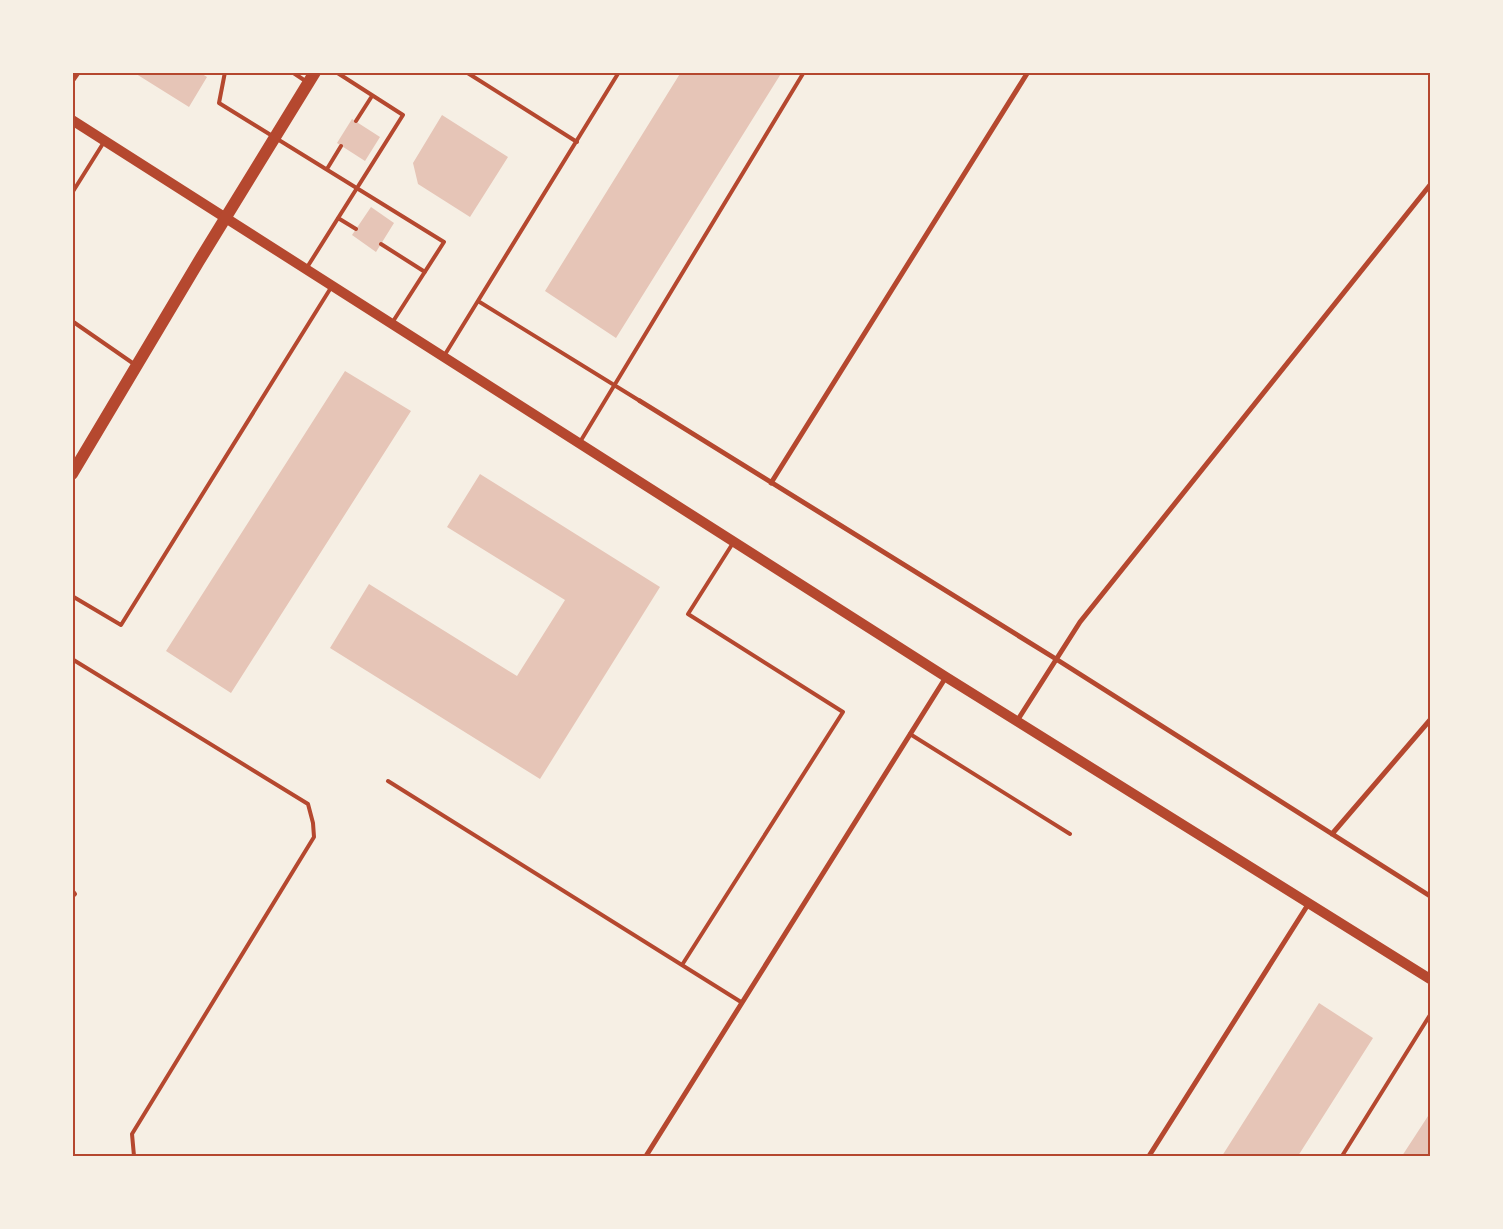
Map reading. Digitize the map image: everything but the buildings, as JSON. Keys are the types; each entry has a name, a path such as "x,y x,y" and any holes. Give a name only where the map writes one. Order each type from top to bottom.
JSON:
{"main road":[{"path":"72,474 225,217 312,78"},
{"path":"72,120 735,540 946,677 1430,979"}],"street":[{"path":"771,483 1028,72"},
{"path":"1017,720 1080,622 1430,185"},
{"path":"640,401 1056,659 1430,896"},
{"path":"646,1156 946,677"},
{"path":"1332,834 1430,720"},
{"path":"1149,1156 1310,903"}],"lane":[{"path":"72,82 79,72"},
{"path":"292,72 312,78"},
{"path":"306,269 402,115 336,72"},
{"path":"466,72 577,142"},
{"path":"444,356 619,72"},
{"path":"580,442 804,72"},
{"path":"226,73 219,103 444,242 392,323"},
{"path":"356,121 372,96"},
{"path":"72,194 105,140"},
{"path":"327,170 341,146"},
{"path":"338,218 356,229"},
{"path":"380,244 425,272"},
{"path":"72,596 121,625 332,286"},
{"path":"478,301 640,401"},
{"path":"72,321 136,365"},
{"path":"682,966 843,712 688,614 735,540"},
{"path":"72,659 308,804 314,823 314,837 132,1134 134,1156"},
{"path":"910,734 1070,834"},
{"path":"388,781 741,1002"},
{"path":"72,890 75,894 72,897"},
{"path":"1342,1156 1430,1016"}]}
